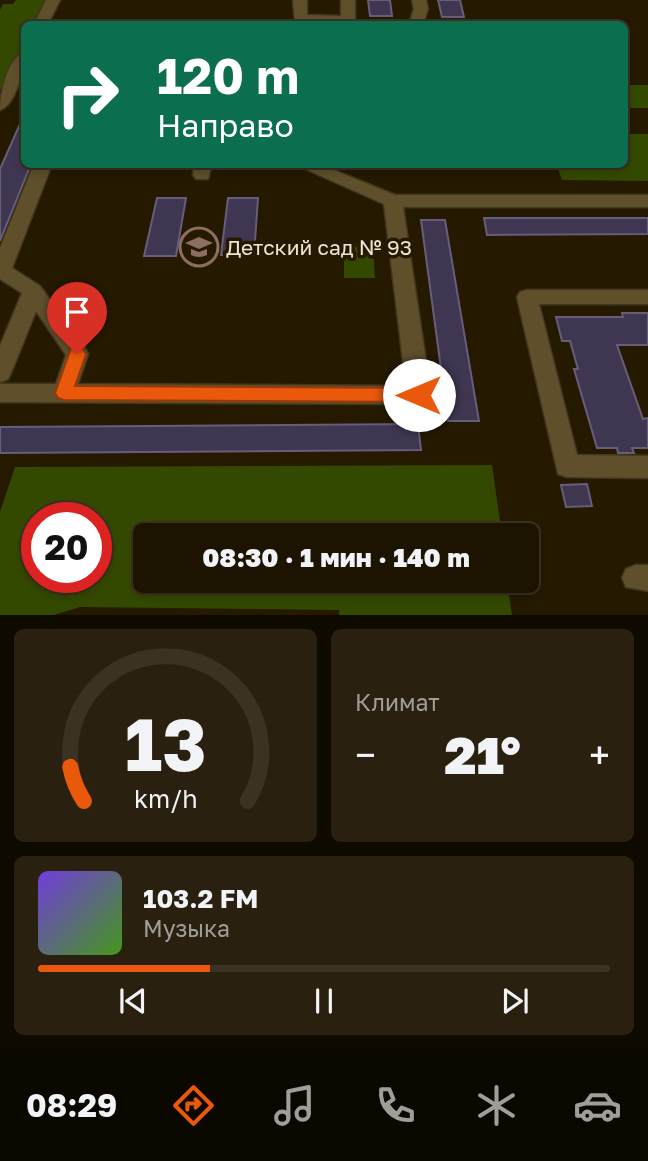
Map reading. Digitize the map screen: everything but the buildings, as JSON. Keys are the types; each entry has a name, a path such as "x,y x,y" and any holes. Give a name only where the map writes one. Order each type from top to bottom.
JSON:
{"street":[{"path":"42,21 53,0"},
{"path":"300,0 300,19 348,20 348,0"},
{"path":"417,21 421,9 419,0"},
{"path":"0,105 21,63"},
{"path":"41,168 0,271 33,291 77,354 64,393"},
{"path":"312,168 393,201 648,201"},
{"path":"0,393 419,395 393,201"},
{"path":"0,373 33,291"},
{"path":"648,297 527,297 567,466 648,467"}],"green space":[{"path":"16,0 47,0 36,21 21,21 21,49 0,91 0,10 3,4 13,4"},
{"path":"628,85 648,85 648,108 628,108"},
{"path":"628,134 648,134 648,181 562,180 558,168 628,168"},
{"path":"344,247 373,247 375,278 344,278"},
{"path":"492,465 500,523 133,523 133,593 509,593 512,615 339,615 339,610 80,607 54,615 0,615 0,512 15,467"}],"place":[{"name":"Детский сад № 93","path":"199,247"}],"route":[{"path":"77,354 64,393 419,395"}]}
